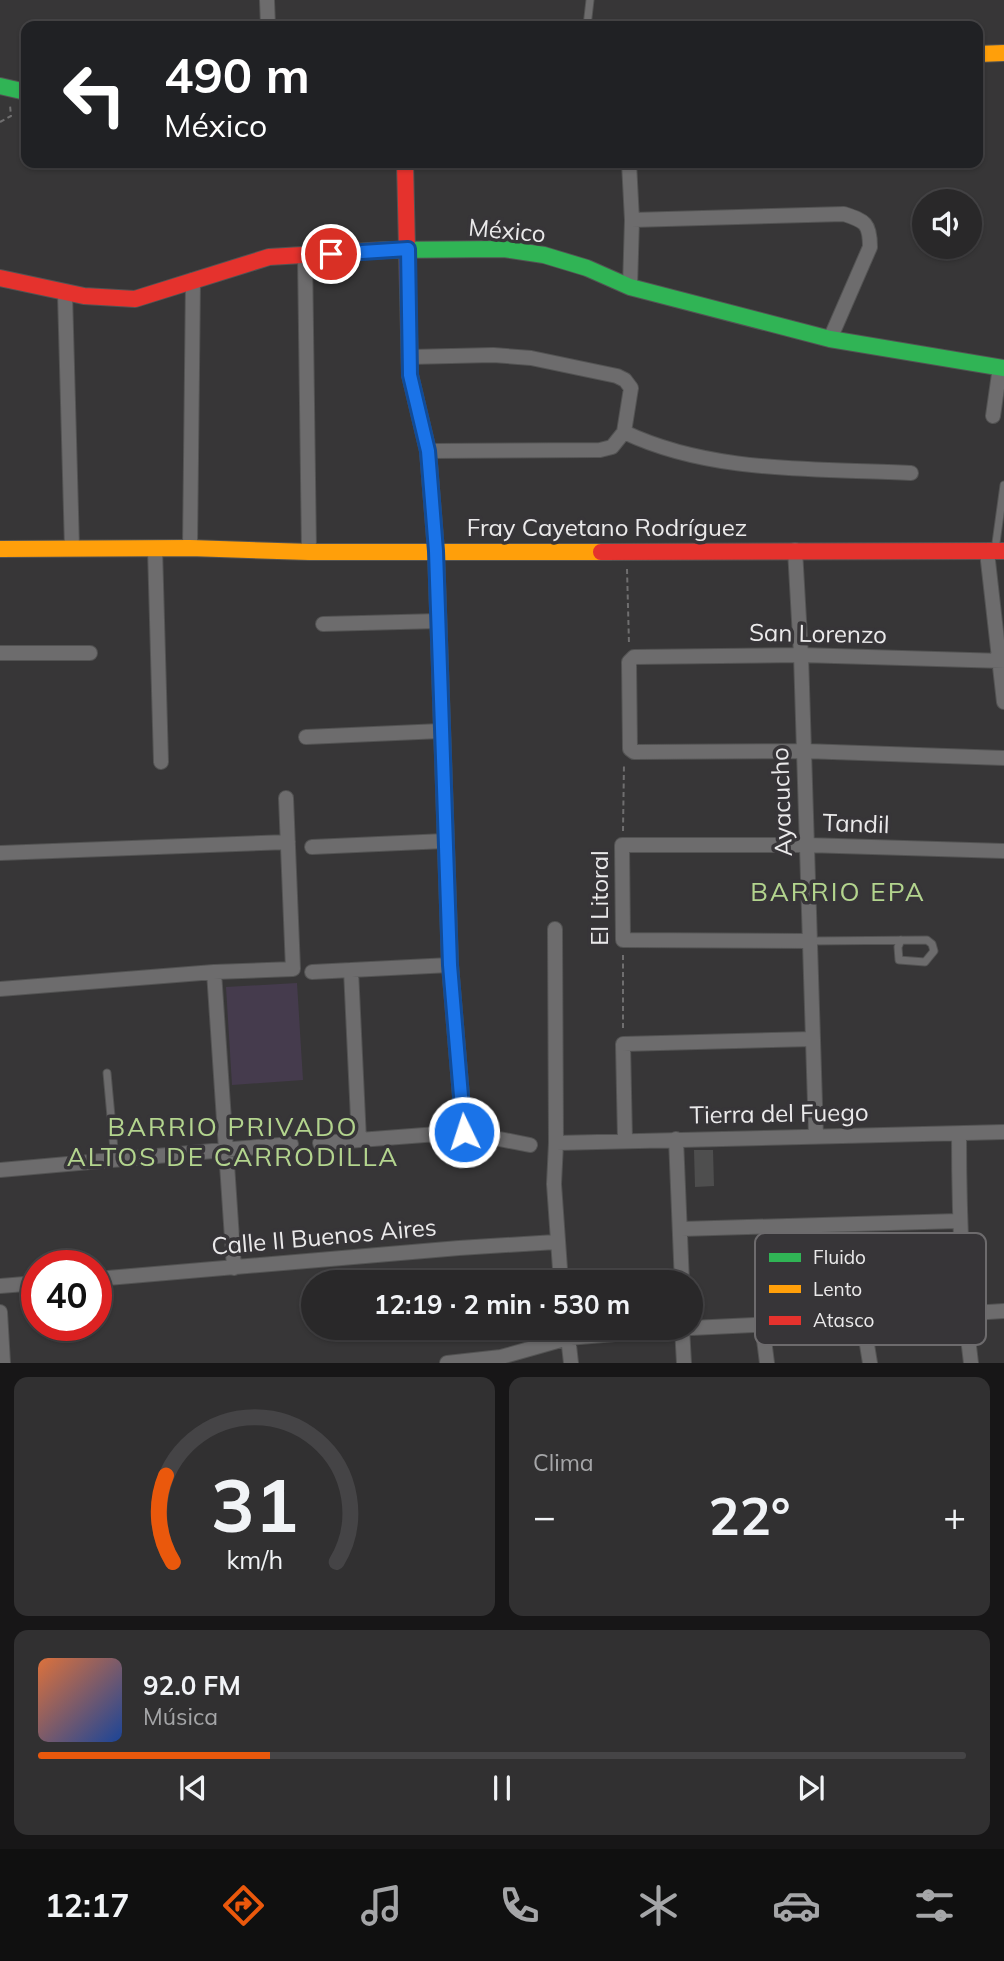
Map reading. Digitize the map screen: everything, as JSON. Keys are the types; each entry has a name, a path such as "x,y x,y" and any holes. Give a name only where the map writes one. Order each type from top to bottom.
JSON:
{"street":[{"path":"267,0 268,21"},
{"path":"983,54 1004,53"},
{"path":"0,86 21,91"},
{"path":"0,101 21,99"},
{"path":"405,168 410,375 428,451 436,551 450,965 464,1132"},
{"path":"629,168 632,220 630,286"},
{"path":"632,220 844,214 862,220 870,231 870,247 830,339"},
{"name":"México","path":"0,278 65,294 115,300 135,299 269,257 408,249 504,249 544,255 587,268 630,286 830,339 1002,367"},
{"path":"305,255 309,552"},
{"path":"190,548 193,279"},
{"path":"65,294 72,548"},
{"path":"410,357 493,355 531,358 617,376 625,380 631,388 624,432 612,447 600,450 428,451"},
{"path":"993,416 1002,367"},
{"path":"624,432 650,444 726,463 911,473"},
{"path":"155,548 161,762"},
{"name":"Fray Cayetano Rodríguez","path":"0,549 190,548 309,552 995,551"},
{"name":"Ayacucho","path":"795,551 801,656 816,1136"},
{"path":"995,551 1004,702"},
{"path":"323,624 439,621"},
{"path":"0,653 90,653"},
{"name":"San Lorenzo","path":"630,661 801,656 1002,661"},
{"path":"630,661 632,751 804,751 1004,758"},
{"path":"306,737 441,731"},
{"path":"0,989 214,972 293,969 286,797"},
{"path":"312,847 445,841"},
{"path":"0,853 288,842"},
{"name":"Tandil","path":"622,845 806,845 1004,851"},
{"name":"El Litoral","path":"622,845 623,940"},
{"path":"555,929 554,1184 559,1270"},
{"path":"623,940 809,941"},
{"path":"312,972 450,965"},
{"path":"351,971 359,1140"},
{"path":"214,972 234,1268"},
{"path":"625,1140 623,1044 813,1039"},
{"path":"320,1143 464,1132 530,1145"},
{"name":"Tierra del Fuego","path":"556,1143 1004,1132"},
{"path":"959,1134 959,1233"},
{"path":"676,1139 682,1270"},
{"path":"0,1170 292,1144"},
{"path":"681,1229 958,1221"},
{"name":"Calle II Buenos Aires","path":"112,1278 556,1242"},
{"path":"0,1286 21,1284"},
{"path":"986,1312 1004,1311"},
{"path":"0,1312 3,1363"},
{"path":"703,1327 755,1324"},
{"path":"447,1363 502,1360 550,1340"},
{"path":"568,1340 571,1363"},
{"path":"683,1340 684,1363"},
{"path":"765,1345 767,1363"},
{"path":"867,1345 870,1363"},
{"path":"969,1345 971,1363"}],"lane":[{"path":"588,21 590,0"},
{"path":"995,551 1004,485"},
{"path":"809,941 901,940 927,940 934,951 925,962 899,960 898,947 901,940"},
{"path":"107,1073 115,1160"}],"path":[{"path":"627,551 630,661"},
{"name":"El Litoral","path":"622,845 624,760 632,751"},
{"name":"El Litoral","path":"623,940 623,1044"}],"shaded area":[{"path":"297,983 303,1080 232,1085 226,987"}],"building":[{"path":"694,1150 713,1150 714,1186 695,1187"}],"traffic: fast":[{"path":"0,86 21,91"},
{"path":"386,250 504,249 544,255 587,268 630,287 830,339 1004,368"},
{"path":"443,756 450,965 464,1132"}],"traffic: slow":[{"path":"983,54 1004,53"},
{"path":"0,549 601,552"}],"traffic: jam":[{"path":"405,168 410,375 428,451 436,551 443,756"},
{"path":"0,278 84,296 135,299 269,257 386,250"},
{"path":"601,552 1004,551"}],"district":[{"name":"BARRIO EPA","path":"838,892"},
{"name":"BARRIO PRIVADO ALTOS DE CARRODILLA","path":"233,1142"}],"route":[{"path":"331,254 408,249 410,375 428,451 436,551 450,965 464,1132"}]}
